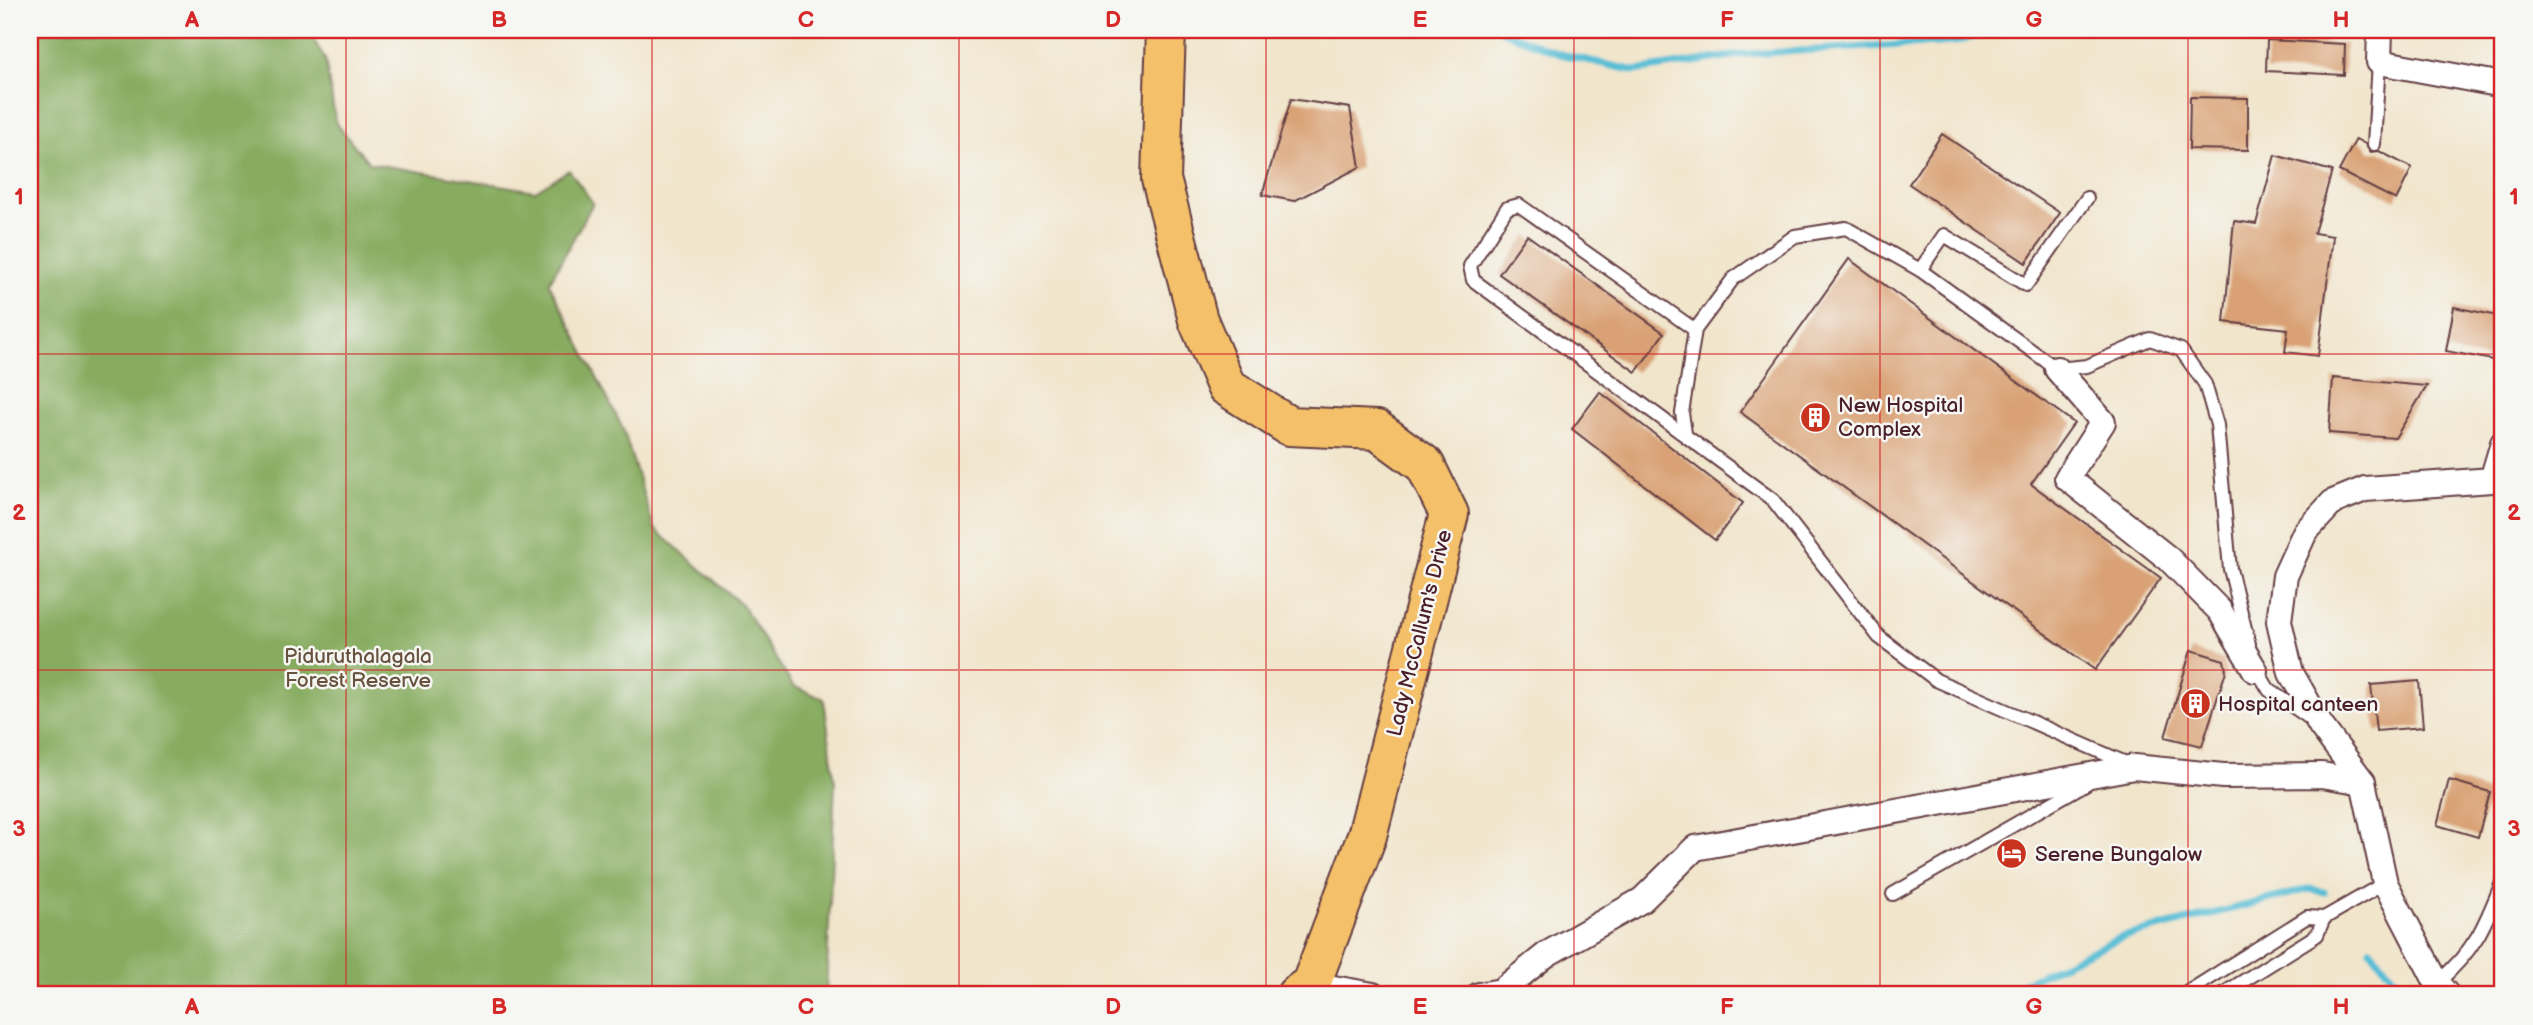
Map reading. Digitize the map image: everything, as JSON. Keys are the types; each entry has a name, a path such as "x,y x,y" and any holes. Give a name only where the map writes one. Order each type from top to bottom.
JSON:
{"main road":[{"name":"Lady McCallum's Drive","path":"1166,30 1161,179 1198,320 1226,386 1289,426 1377,430 1425,466 1449,514 1367,836 1304,990"}],"street":[{"path":"2380,30 2378,62 2503,85"},
{"path":"2057,369 2103,422 2067,478 2169,559 2212,602 2255,670"},
{"path":"2442,989 2385,883 2362,782 2321,726 2291,673 2279,621 2285,576 2305,532 2333,502 2365,489 2493,480 2503,443"},
{"path":"1479,995 1501,990 1547,954 1642,900 1695,848 2134,767 2222,776 2322,775 2362,782"},
{"path":"1304,990 1373,995"}],"lane":[{"path":"2374,144 2378,62"},
{"path":"1920,270 1944,235 2026,285 2087,198"},
{"path":"1695,330 1519,205 1507,208 1470,266 1473,280 1773,500 1879,637 1936,680 2134,767"},
{"path":"1685,433 1682,413 1695,330 1733,279 1796,236 1846,228 1920,270 2057,369 2087,366 2150,339 2181,350 2205,384 2217,425 2230,569 2255,670 2269,690 2321,726"},
{"path":"1893,894 2103,774"},
{"path":"2442,989 2481,935 2503,880"},
{"path":"2183,995 2307,917 2324,918 2385,883"},
{"path":"2221,995 2317,935 2324,918"}],"green space":[{"name":"Piduruthalagala Forest Reserve","path":"30,30 308,30 325,59 336,123 369,163 535,191 569,170 593,203 549,283 623,429 654,528 743,606 793,686 824,699 835,783 826,995 30,995"}],"building":[{"path":"2267,40 2345,44 2344,75 2266,71"},
{"path":"2190,97 2248,98 2248,150 2189,149"},
{"path":"1291,99 1350,108 1360,167 1294,201 1262,195"},
{"path":"1942,134 2060,213 2026,263 1909,184"},
{"path":"2356,139 2365,144 2370,152 2379,151 2412,168 2396,200 2339,171"},
{"path":"2275,155 2332,171 2314,233 2333,236 2318,356 2285,352 2288,329 2224,322 2234,221 2256,224"},
{"path":"1527,235 1664,333 1636,372 1499,274"},
{"name":"New Hospital Complex","path":"1849,259 2074,423 2031,484 2161,578 2095,670 1740,412"},
{"path":"2454,307 2503,317 2503,362 2446,351"},
{"path":"2333,378 2427,386 2395,438 2329,433"},
{"path":"1600,392 1743,503 1715,540 1572,429"},
{"name":"Hospital canteen","path":"2191,650 2224,660 2226,671 2202,746 2165,737"},
{"path":"2419,681 2423,727 2376,731 2371,685"},
{"path":"2449,780 2490,792 2478,837 2437,825"}],"waterway":[{"path":"1500,30 1560,54 1635,71 1745,54 1954,42 1998,30"},
{"path":"1998,995 2122,937 2309,889 2324,892"},
{"path":"2370,949 2408,995"}],"place":[{"name":"New Hospital Complex","path":"1815,417"},
{"name":"Hospital canteen","path":"2195,704"},
{"name":"Serene Bungalow","path":"2012,854"}]}
